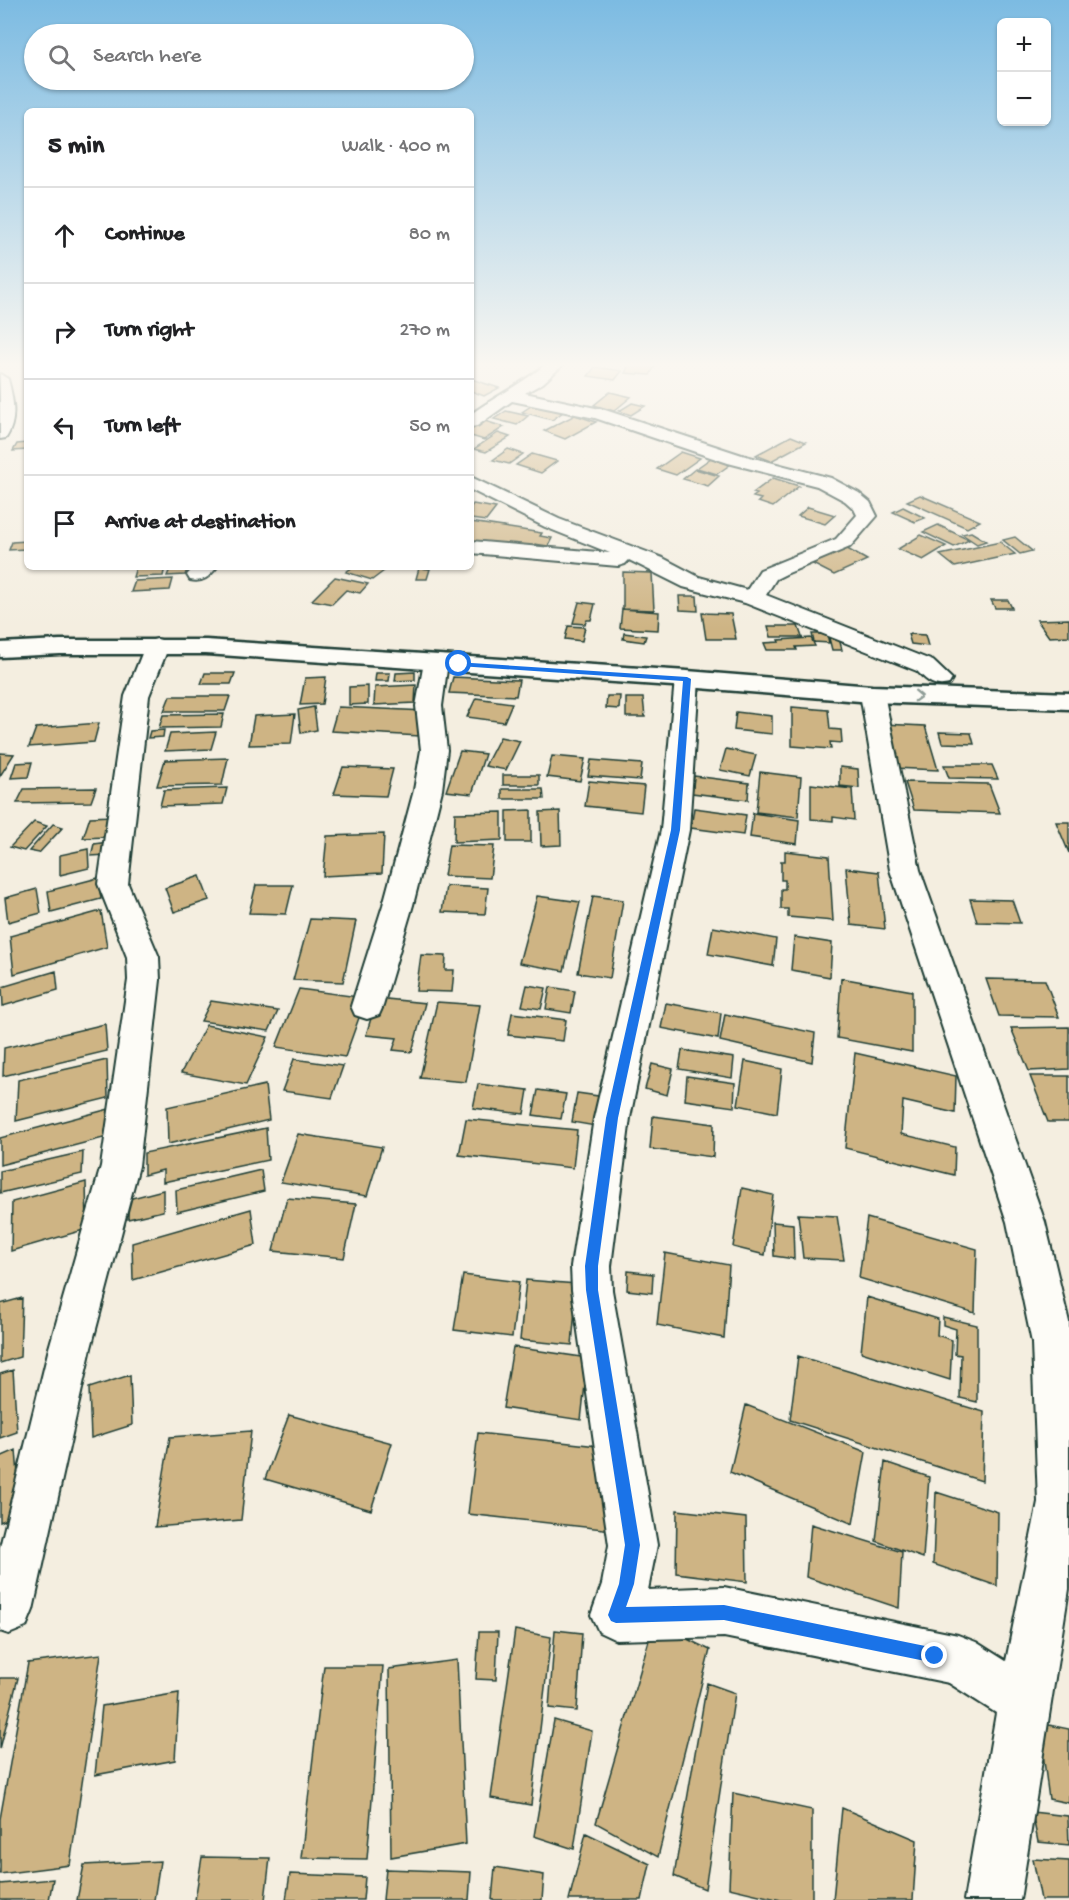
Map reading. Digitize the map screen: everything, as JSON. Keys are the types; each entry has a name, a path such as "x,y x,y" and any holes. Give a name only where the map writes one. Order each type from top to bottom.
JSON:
{"main road":[{"path":"0,632 186,631 603,663 1069,686"},
{"path":"0,650 157,646 436,662 872,694 1069,701"}],"street":[{"path":"713,452 824,482 852,497 863,506 867,516 843,543 768,575 753,598"},
{"path":"474,484 490,490 552,523 655,563 690,582 753,598 925,666 940,679"},
{"path":"474,547 655,563"},
{"path":"9,1610 70,1348 120,1166 144,980 143,957 112,884 137,696 157,646"},
{"path":"367,1006 398,905 428,790 434,750 429,706 436,662"},
{"path":"687,679 675,830 612,1118 591,1266 592,1290 633,1545 626,1584 616,1615 724,1612 958,1660 1024,1701"},
{"path":"872,694 905,870 1026,1222 1053,1343 1061,1502 1024,1701 992,1900"}],"building":[{"path":"504,452 523,454 509,464 493,460"},
{"path":"681,452 700,458 676,475 657,469"},
{"path":"762,452 788,452 771,461 756,455"},
{"path":"532,454 557,461 541,473 516,465"},
{"path":"711,458 731,464 717,474 697,468"},
{"path":"695,469 719,476 708,486 683,479"},
{"path":"773,478 799,486 773,507 758,502 761,499 753,497 757,494 753,493"},
{"path":"920,495 980,521 967,528 907,501"},
{"path":"474,504 496,508 486,521 474,519"},
{"path":"808,507 835,515 825,524 798,516"},
{"path":"903,507 925,518 915,522 893,512"},
{"path":"474,522 542,533 540,536 552,538 548,546 535,544 531,550 474,541"},
{"path":"938,525 969,540 954,547 923,532"},
{"path":"971,532 986,541 977,544 962,534"},
{"path":"921,535 946,546 923,560 898,549"},
{"path":"1015,537 1032,551 1020,554 1003,540"},
{"path":"24,541 24,549 9,550 12,542"},
{"path":"1000,542 1015,554 955,567 940,555"},
{"path":"842,546 867,560 834,575 807,561"},
{"path":"135,570 164,570 163,576 133,577"},
{"path":"170,570 187,570 185,575 167,576"},
{"path":"349,570 385,570 372,580 346,572"},
{"path":"418,570 430,570 427,579 416,579"},
{"path":"623,572 652,573 654,610 623,609"},
{"path":"335,577 368,584 360,593 346,590 332,604 312,600"},
{"path":"173,579 170,590 131,592 135,581"},
{"path":"679,596 697,596 698,611 680,610"},
{"path":"991,600 1008,600 1012,608 995,608"},
{"path":"579,602 595,604 591,620 587,620 585,624 573,623"},
{"path":"622,609 659,612 658,630 620,628"},
{"path":"702,613 731,614 736,639 706,639"},
{"path":"1069,619 1069,636 1049,637 1037,620"},
{"path":"568,626 585,627 582,641 565,639"},
{"path":"768,626 798,626 802,637 771,637"},
{"path":"624,633 646,636 644,642 623,639"},
{"path":"812,634 827,634 829,643 814,642"},
{"path":"908,634 925,635 928,646 911,644"},
{"path":"811,638 815,646 796,647 797,650 767,650 764,643 779,642 778,640"},
{"path":"829,638 839,638 842,650 832,650"},
{"path":"415,672 415,680 395,681 396,673"},
{"path":"205,673 235,673 231,684 201,684"},
{"path":"376,673 390,673 389,681 375,681"},
{"path":"326,677 322,704 300,705 305,678"},
{"path":"453,677 519,680 516,696 449,693"},
{"path":"416,685 415,703 374,705 375,687"},
{"path":"368,686 368,704 349,705 349,687"},
{"path":"170,696 230,696 225,711 164,711"},
{"path":"607,696 620,696 619,709 606,708"},
{"path":"476,698 512,703 504,722 467,717"},
{"path":"626,698 643,698 645,717 626,717"},
{"path":"314,707 317,730 301,733 298,710"},
{"path":"338,707 426,711 420,736 331,731"},
{"path":"792,707 828,710 830,729 841,730 842,743 830,742 831,749 792,746"},
{"path":"736,712 772,716 772,734 734,730"},
{"path":"224,714 221,727 159,728 163,715"},
{"path":"295,714 291,744 249,745 254,716"},
{"path":"99,723 94,742 29,747 36,728"},
{"path":"883,724 925,726 938,770 894,768"},
{"path":"164,730 163,737 148,738 150,731"},
{"path":"216,732 211,749 165,751 170,734"},
{"path":"939,732 971,733 974,744 942,743"},
{"path":"500,737 520,741 506,770 485,766"},
{"path":"726,749 756,755 750,776 720,770"},
{"path":"460,751 485,754 472,794 446,791"},
{"path":"0,753 14,754 0,776"},
{"path":"552,756 585,759 580,781 547,777"},
{"path":"228,758 222,785 157,786 165,760"},
{"path":"591,760 642,764 640,780 588,776"},
{"path":"32,762 28,777 11,778 16,763"},
{"path":"944,765 992,765 998,779 949,778"},
{"path":"343,767 393,769 386,796 334,794"},
{"path":"840,767 858,769 859,788 840,786"},
{"path":"760,772 801,777 798,817 756,812"},
{"path":"503,775 539,775 539,785 503,785"},
{"path":"694,776 749,783 748,800 692,793"},
{"path":"589,781 644,786 641,812 585,806"},
{"path":"905,782 989,784 1000,813 914,810"},
{"path":"811,784 852,789 854,820 833,817 833,821 811,819"},
{"path":"96,788 91,802 17,803 24,789"},
{"path":"227,788 223,804 160,806 164,790"},
{"path":"502,789 543,789 544,799 502,799"},
{"path":"694,808 746,815 743,835 691,828"},
{"path":"531,810 531,842 507,842 507,811"},
{"path":"560,811 561,845 541,846 540,812"},
{"path":"502,812 502,840 454,842 455,813"},
{"path":"753,813 799,820 797,844 750,837"},
{"path":"112,816 106,837 83,838 90,817"},
{"path":"34,822 47,826 24,851 10,847"},
{"path":"1056,822 1069,822 1069,853"},
{"path":"53,824 63,827 39,853 29,851"},
{"path":"384,834 382,873 323,876 327,836"},
{"path":"109,842 107,855 91,856 94,844"},
{"path":"449,845 494,846 490,878 444,876"},
{"path":"88,849 89,868 60,875 60,855"},
{"path":"785,851 829,856 833,921 788,917 788,909 781,909 781,889 785,889 785,880 781,880 781,861 785,861"},
{"path":"846,868 879,872 885,929 851,925"},
{"path":"200,876 209,900 174,912 165,888"},
{"path":"98,878 101,899 51,912 48,891"},
{"path":"256,885 293,885 286,914 249,913"},
{"path":"446,886 488,888 485,914 442,912"},
{"path":"37,889 41,913 8,922 5,898"},
{"path":"537,896 580,902 564,971 519,963"},
{"path":"593,896 623,900 610,978 578,973"},
{"path":"970,899 1012,900 1020,923 977,922"},
{"path":"101,911 107,947 14,974 10,936"},
{"path":"310,919 356,921 343,982 293,980"},
{"path":"713,927 776,939 773,966 708,954"},
{"path":"794,937 832,943 830,977 791,970"},
{"path":"421,955 446,956 445,970 454,970 452,992 416,991"},
{"path":"56,971 58,990 3,1006 2,987"},
{"path":"841,978 912,991 912,1052 837,1038"},
{"path":"986,979 1045,980 1059,1017 999,1016"},
{"path":"527,985 546,988 541,1009 522,1006"},
{"path":"550,987 575,991 571,1013 546,1009"},
{"path":"299,989 366,998 345,1057 276,1047"},
{"path":"377,998 425,1003 412,1052 393,1050 397,1038 366,1035"},
{"path":"211,1001 278,1011 269,1031 201,1021"},
{"path":"437,1002 480,1005 466,1082 420,1078"},
{"path":"666,1003 721,1013 718,1039 661,1028"},
{"path":"512,1013 566,1020 563,1041 508,1035"},
{"path":"725,1014 815,1033 812,1062 720,1041"},
{"path":"105,1024 107,1051 3,1076 4,1048"},
{"path":"206,1025 268,1037 246,1085 181,1073"},
{"path":"1069,1027 1069,1069 1029,1071 1011,1028"},
{"path":"682,1050 734,1058 732,1078 679,1069"},
{"path":"855,1053 956,1076 955,1113 903,1101 901,1134 955,1147 954,1175 845,1148"},
{"path":"294,1059 343,1066 332,1098 282,1091"},
{"path":"107,1060 108,1098 16,1121 18,1080"},
{"path":"745,1061 782,1069 777,1113 738,1105"},
{"path":"652,1064 673,1069 667,1095 645,1089"},
{"path":"687,1076 735,1083 734,1107 685,1100"},
{"path":"1030,1076 1069,1076 1069,1122 1048,1122"},
{"path":"478,1084 528,1090 524,1114 473,1108"},
{"path":"265,1085 269,1120 168,1144 167,1107"},
{"path":"538,1090 566,1094 561,1119 533,1115"},
{"path":"577,1093 605,1097 601,1127 572,1122"},
{"path":"109,1109 111,1136 0,1165 0,1138"},
{"path":"653,1116 714,1124 713,1157 650,1149"},
{"path":"466,1119 577,1130 573,1168 459,1155"},
{"path":"266,1128 268,1160 163,1182 163,1170 144,1175 144,1153"},
{"path":"298,1134 382,1147 367,1196 281,1182"},
{"path":"83,1152 82,1174 0,1193 0,1171"},
{"path":"261,1170 264,1191 177,1212 176,1190"},
{"path":"86,1182 87,1229 11,1251 12,1202"},
{"path":"742,1188 773,1195 765,1255 733,1247"},
{"path":"163,1190 163,1211 128,1219 128,1199"},
{"path":"287,1198 356,1204 344,1258 273,1251"},
{"path":"251,1209 256,1245 133,1280 132,1243"},
{"path":"798,1214 837,1216 844,1260 803,1258"},
{"path":"867,1218 977,1249 975,1313 859,1278"},
{"path":"773,1222 793,1224 794,1259 774,1256"},
{"path":"665,1253 729,1265 724,1338 657,1325"},
{"path":"628,1271 653,1274 652,1293 627,1290"},
{"path":"463,1275 519,1282 512,1337 454,1330"},
{"path":"526,1280 577,1284 572,1345 520,1340"},
{"path":"867,1297 938,1319 937,1335 952,1340 950,1380 861,1352"},
{"path":"22,1298 20,1357 0,1363 0,1304"},
{"path":"943,1317 977,1325 977,1402 960,1398 961,1355 955,1354 956,1329 943,1325"},
{"path":"513,1347 588,1358 581,1420 503,1408"},
{"path":"798,1356 984,1412 982,1481 790,1420"},
{"path":"13,1370 17,1432 0,1438 0,1374"},
{"path":"130,1375 132,1425 91,1438 89,1388"},
{"path":"746,1405 866,1452 853,1524 730,1472"},
{"path":"289,1415 392,1443 371,1510 265,1479"},
{"path":"251,1431 241,1520 155,1527 170,1437"},
{"path":"478,1433 616,1448 612,1530 468,1514"},
{"path":"16,1450 21,1513 0,1522 0,1457"},
{"path":"885,1462 929,1477 923,1558 876,1541"},
{"path":"936,1492 998,1512 997,1586 933,1564"},
{"path":"677,1510 746,1518 747,1582 676,1573"},
{"path":"811,1524 902,1552 899,1608 806,1577"},
{"path":"654,1623 710,1650 658,1857 596,1823"},
{"path":"515,1630 551,1637 531,1805 491,1798"},
{"path":"555,1630 582,1633 577,1711 549,1708"},
{"path":"479,1632 498,1632 496,1680 476,1679"},
{"path":"101,1654 70,1865 0,1874 0,1819 28,1663"},
{"path":"457,1660 466,1844 391,1857 389,1669"},
{"path":"324,1666 383,1666 367,1859 301,1858"},
{"path":"0,1678 18,1678 0,1749"},
{"path":"707,1683 735,1693 705,1889 674,1876"},
{"path":"179,1693 175,1760 95,1775 102,1706"},
{"path":"554,1720 592,1731 574,1849 534,1836"},
{"path":"1039,1723 1069,1729 1069,1803 1049,1799"},
{"path":"733,1793 812,1810 812,1900 781,1900 729,1888"},
{"path":"842,1808 917,1840 913,1900 833,1900"},
{"path":"1032,1812 1068,1816 1069,1845 1038,1842"},
{"path":"586,1833 650,1864 642,1900 569,1900"},
{"path":"202,1857 270,1858 265,1900 195,1900"},
{"path":"1033,1859 1069,1861 1069,1900 1041,1900"},
{"path":"160,1861 154,1900 77,1900 84,1865"},
{"path":"495,1867 544,1875 542,1900 492,1900"},
{"path":"386,1869 471,1872 469,1900 383,1900"},
{"path":"290,1874 365,1877 363,1900 286,1900"},
{"path":"53,1879 49,1900 0,1900 0,1884"}],"route":[{"path":"459,664 687,679 675,830 612,1118 591,1266 592,1290 633,1545 626,1584 616,1615 724,1612 935,1656"}]}
